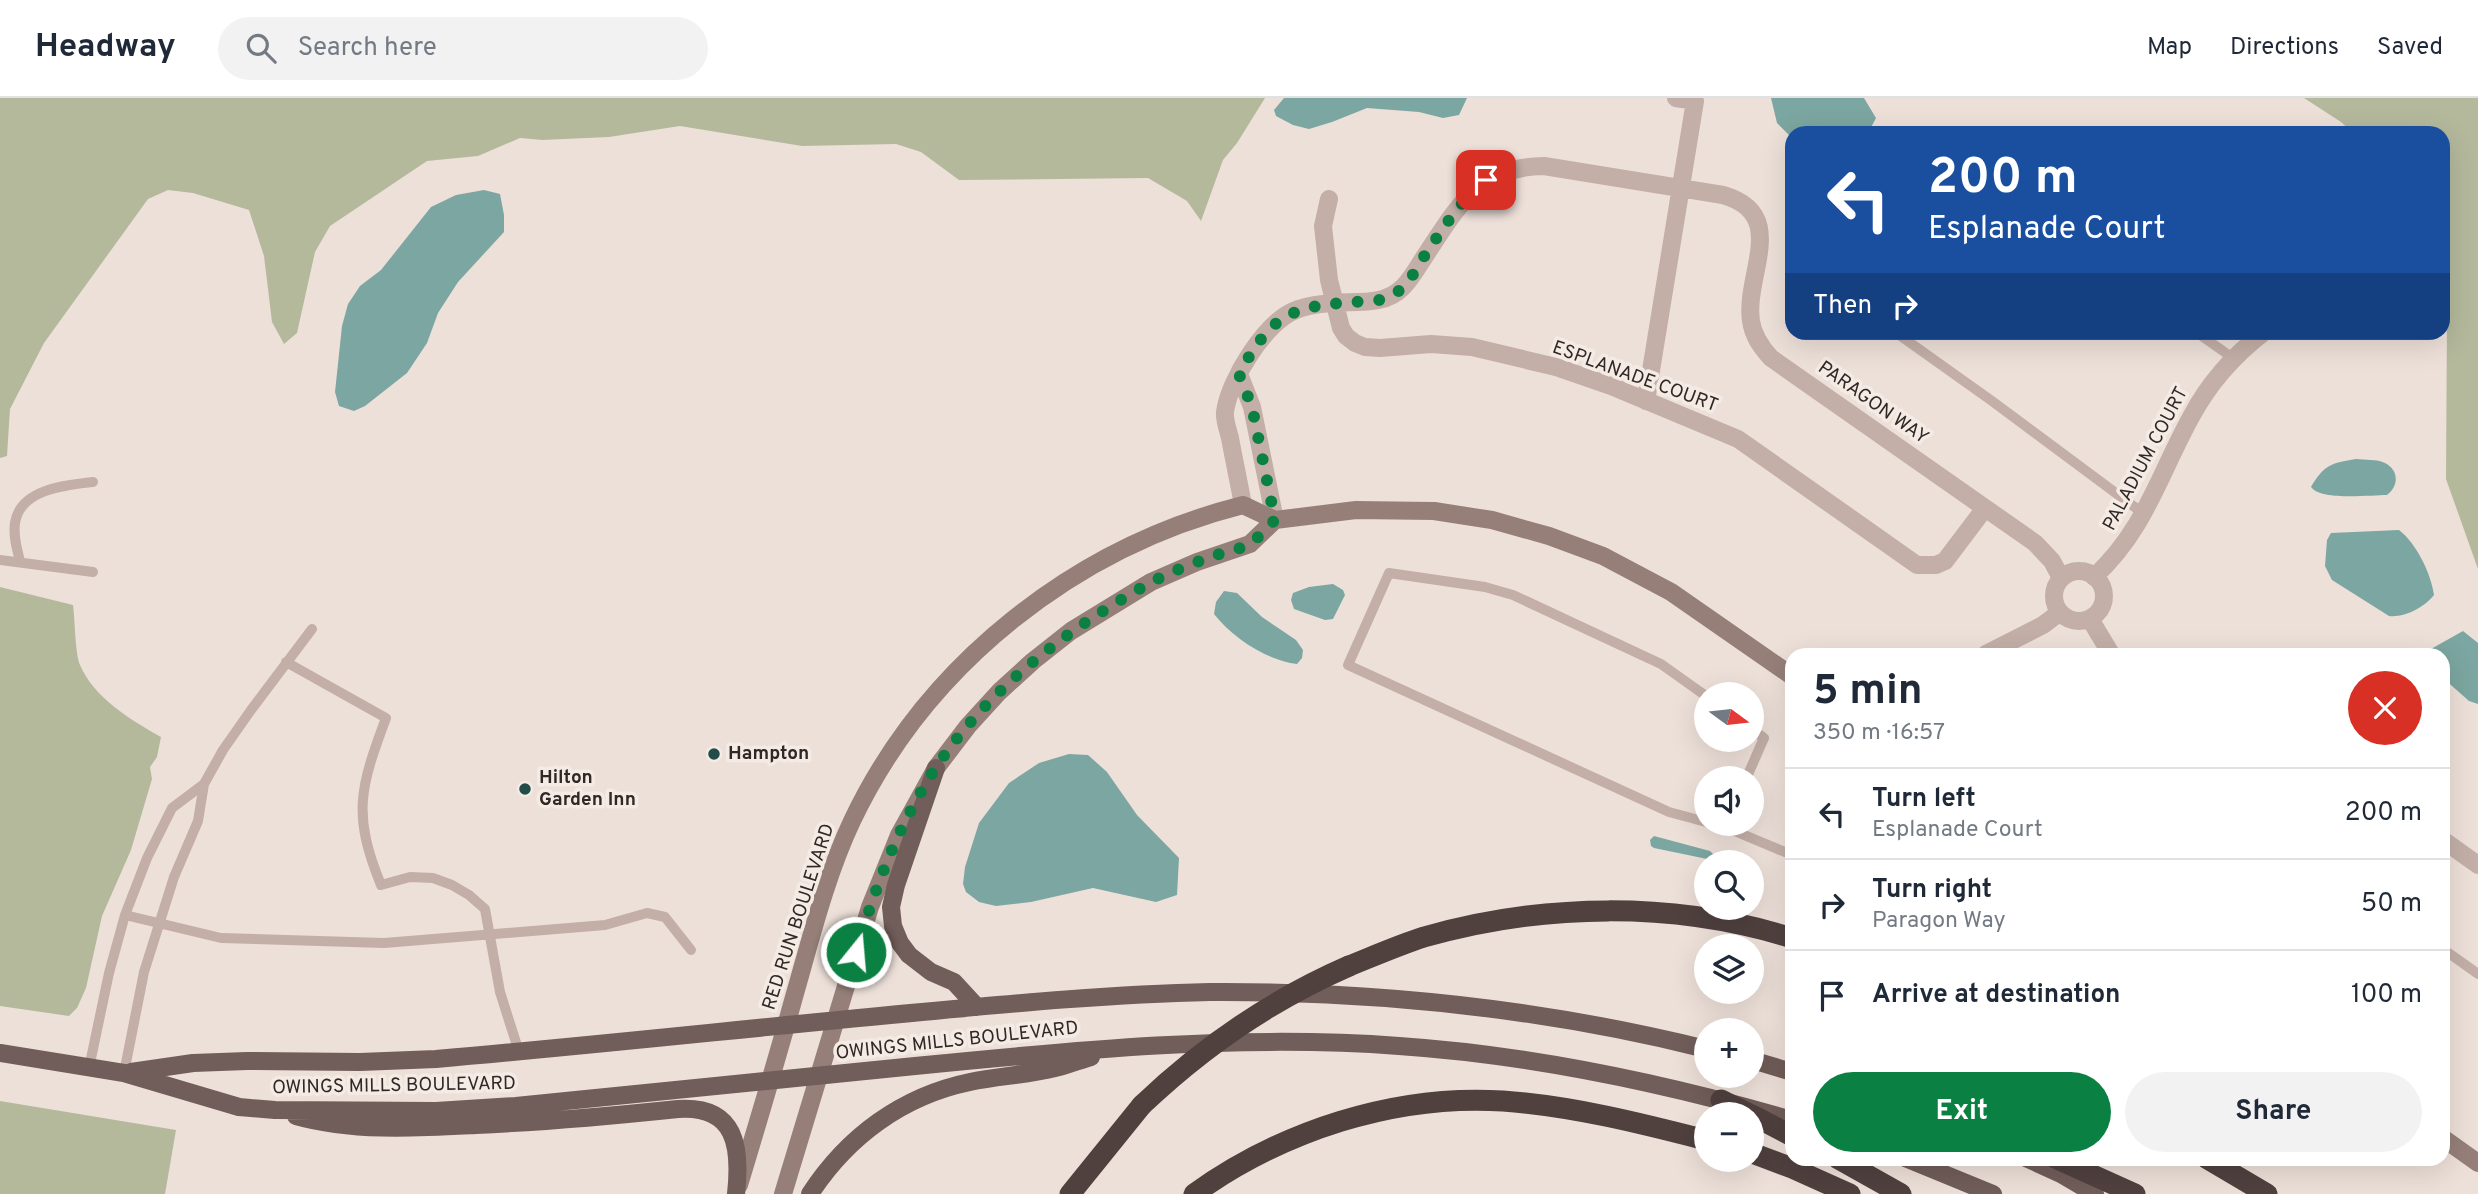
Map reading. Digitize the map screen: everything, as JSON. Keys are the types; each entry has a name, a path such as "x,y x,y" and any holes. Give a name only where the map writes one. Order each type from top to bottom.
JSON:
{"highway":[{"path":"1070,1194 1142,1105 1222,1037 1280,999 1349,966 1423,938 1476,925 1563,912 1600,910 1676,915 1745,926 1785,936"},
{"path":"1721,1100 1725,1102"},
{"path":"1194,1194 1236,1166 1269,1148 1304,1134 1371,1113 1436,1102 1536,1104 1694,1137"},
{"path":"1764,1122 1785,1132"},
{"path":"1764,1158 1785,1165"},
{"path":"1787,1166 1850,1194"},
{"path":"1851,1166 1902,1194"},
{"path":"2073,1166 2135,1194"},
{"path":"2220,1166 2267,1194"}],"main road":[{"path":"1244,505 1275,520 1356,510 1409,509 1456,513 1518,526 1585,549 1650,579 1695,607 1785,671"},
{"name":"RED RUN BOULEVARD","path":"736,1194 824,895 852,822 881,768 931,700 995,635 1043,596 1078,574 1126,546 1153,534 1244,505"},
{"path":"783,1194 884,869 918,797 936,768 968,726 999,692 1071,631 1151,582 1197,562 1250,544 1275,520"},
{"path":"936,768 896,885 891,907 893,926 909,955 931,972 954,982 977,1007"},
{"name":"OWINGS MILLS BOULEVARD","path":"124,1073 192,1063 359,1062 519,1052 977,1007 1125,995 1211,992 1371,997 1543,1017 1694,1046"},
{"name":"OWINGS MILLS BOULEVARD","path":"0,1053 124,1073 239,1107 275,1110 436,1111 516,1106 1120,1047 1256,1042 1399,1046 1505,1057 1572,1068 1721,1100 1785,1119"},
{"path":"810,1194 830,1165 855,1139 882,1118 918,1098 968,1082 1054,1069 1120,1047"},
{"path":"1764,1064 1785,1070"},
{"path":"275,1110 321,1123 424,1128 700,1109 722,1121 736,1143 736,1194"},
{"path":"2450,1143 2478,1163"},
{"path":"1925,1166 1993,1194"},
{"path":"2044,1166 2095,1194"}],"street":[{"path":"1646,401 1695,101 1676,98"},
{"name":"PARAGON WAY","path":"1239,374 1258,344 1282,318 1296,310 1333,303 1373,301 1394,295 1410,278 1469,193 1486,180 1506,171 1527,166 1544,166 1736,198 1747,206 1760,229 1761,245 1751,319 1761,348 1771,358 2035,543 2052,561 2061,578"},
{"name":"ESPLANADE COURT","path":"1329,199 1323,226 1333,303 1346,336 1365,347 1431,344 1472,347 1582,375 1738,439 1917,565 1936,565 1945,561 1985,508"},
{"name":"PALADIUM COURT","path":"2094,577 2118,553 2144,514 2203,396 2233,358 2254,340"},
{"path":"1239,374 1225,412 1244,505"},
{"path":"1239,374 1252,407 1275,520"},
{"path":"2077,571 2094,577 2104,591 2102,607 2090,619 2074,621 2059,613 2053,596 2061,578 2077,571"},
{"path":"2001,648 2059,613"},
{"path":"2090,619 2107,648"},
{"path":"2450,845 2478,865"}],"lane":[{"path":"1906,340 2144,514"},
{"path":"2207,340 2233,358"},
{"path":"20,561 15,538 15,520 21,508 34,496 49,489 93,482"},
{"path":"0,560 93,572"},
{"path":"1694,687 1661,664 1513,595 1485,587 1389,573 1348,665 1669,812 1694,819"},
{"path":"124,1073 136,1005 158,924 198,821 204,784 223,750 312,629"},
{"path":"286,662 386,718 367,769 362,825 368,854 381,885 410,877 433,878 469,895 485,909 500,992 519,1052"},
{"path":"89,1068 125,915 147,858 172,808 204,784"},
{"path":"1748,836 1785,852"},
{"path":"125,915 221,938 384,943 605,925 647,912 665,917 691,950"},
{"path":"2450,954 2478,974"}],"green space":[{"path":"0,98 1265,98 1223,160 1201,221 1187,201 1148,178 959,180 921,152 896,144 802,146 680,126 609,137 542,140 520,138 478,156 427,161 330,226 315,252 297,333 284,344 272,322 264,256 249,210 193,193 168,190 148,199 44,343 10,409 7,456 0,458"},
{"path":"2304,98 2478,98 2478,569 2446,479 2447,340 2450,340 2450,126 2345,126"},
{"path":"0,587 73,605 78,660 86,677 114,707 161,737 157,757 150,767 152,779 131,850 102,916 86,988 77,1008 69,1016 0,1006"},
{"path":"0,1101 176,1130 165,1194 0,1194"}],"water":[{"path":"1284,98 1467,98 1459,115 1443,118 1419,112 1367,108 1309,129 1293,125 1276,116 1274,110"},
{"path":"1771,98 1864,98 1876,118 1872,126 1785,126 1785,131 1777,123"},
{"path":"484,190 500,194 504,232 458,282 438,313 427,343 407,373 365,406 354,411 339,406 335,392 342,326 348,304 360,286 381,270 431,207 456,195"},
{"path":"2356,459 2378,461 2390,466 2396,478 2394,487 2387,495 2335,496 2311,487 2329,466"},
{"path":"2399,530 2422,559 2434,595 2414,611 2389,616 2332,580 2325,566 2327,540 2331,533"},
{"path":"1333,584 1343,590 1345,595 1333,619 1325,620 1294,609 1291,600 1293,593 1309,587"},
{"path":"1224,591 1237,593 1262,617 1296,640 1303,650 1302,658 1297,664 1262,653 1222,623 1214,614 1216,602"},
{"path":"2463,631 2478,643 2478,704 2469,701 2450,684 2450,648 2433,648"},
{"path":"1069,754 1088,755 1107,772 1137,815 1179,858 1177,895 1156,902 1093,888 1031,902 996,906 979,902 966,892 963,884 965,867 979,823 1009,783 1039,763"},
{"path":"1654,836 1706,850 1694,850 1694,856 1654,848 1650,840"}],"place":[{"name":"Hampton","path":"714,754"},
{"name":"Hilton Garden Inn","path":"525,789"}],"route":[{"path":"856,952 884,869 918,797 968,726 999,692 1071,631 1111,605 1173,572 1250,544 1275,520 1252,407 1239,374 1270,328 1296,310 1310,306 1373,301 1394,295 1410,278 1455,210 1469,193 1486,180"}]}
